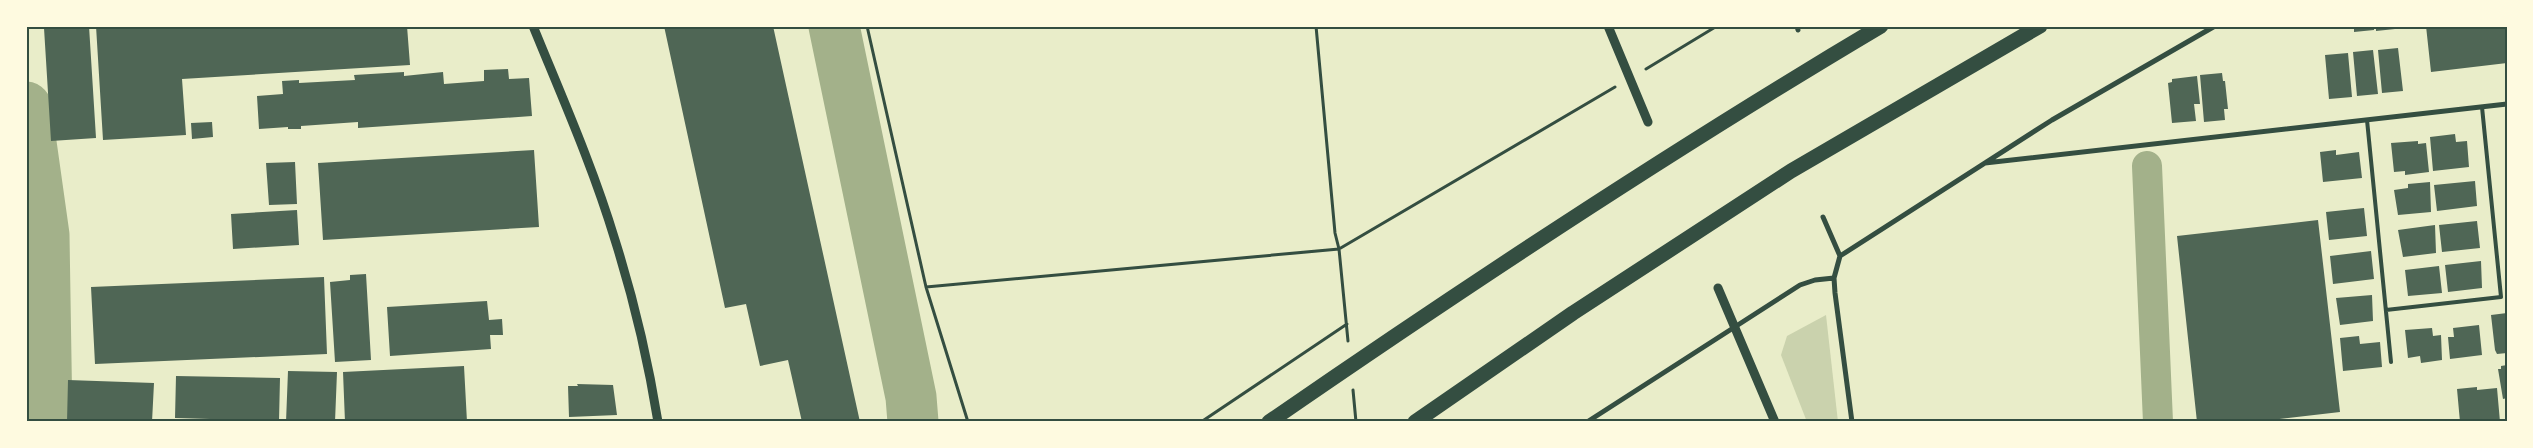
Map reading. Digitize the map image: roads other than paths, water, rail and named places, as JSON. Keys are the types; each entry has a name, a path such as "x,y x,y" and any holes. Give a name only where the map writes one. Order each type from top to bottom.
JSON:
{"highway":[{"path":"1269,422 1383,344 1757,100 1881,26"},
{"path":"1415,422 1573,313 1791,171 2040,26"}],"street":[{"path":"533,26 615,238 649,366 658,422"},
{"path":"1608,26 1628,79 1648,122"},
{"path":"1840,256 2052,120 2215,26"},
{"path":"1985,163 2507,104"},
{"path":"1822,217 1840,256 1834,278 1852,422"},
{"path":"1587,422 1800,285 1815,280 1834,278"},
{"path":"1718,288 1775,422"}],"lane":[{"path":"2386,310 2501,297 2482,107"},
{"path":"2367,120 2391,362"}],"waterway":[{"path":"834,26 911,397 913,422"},
{"path":"26,107 44,235 47,422"},
{"path":"2147,166 2158,422"},
{"path":"912,407 924,422"}]}
